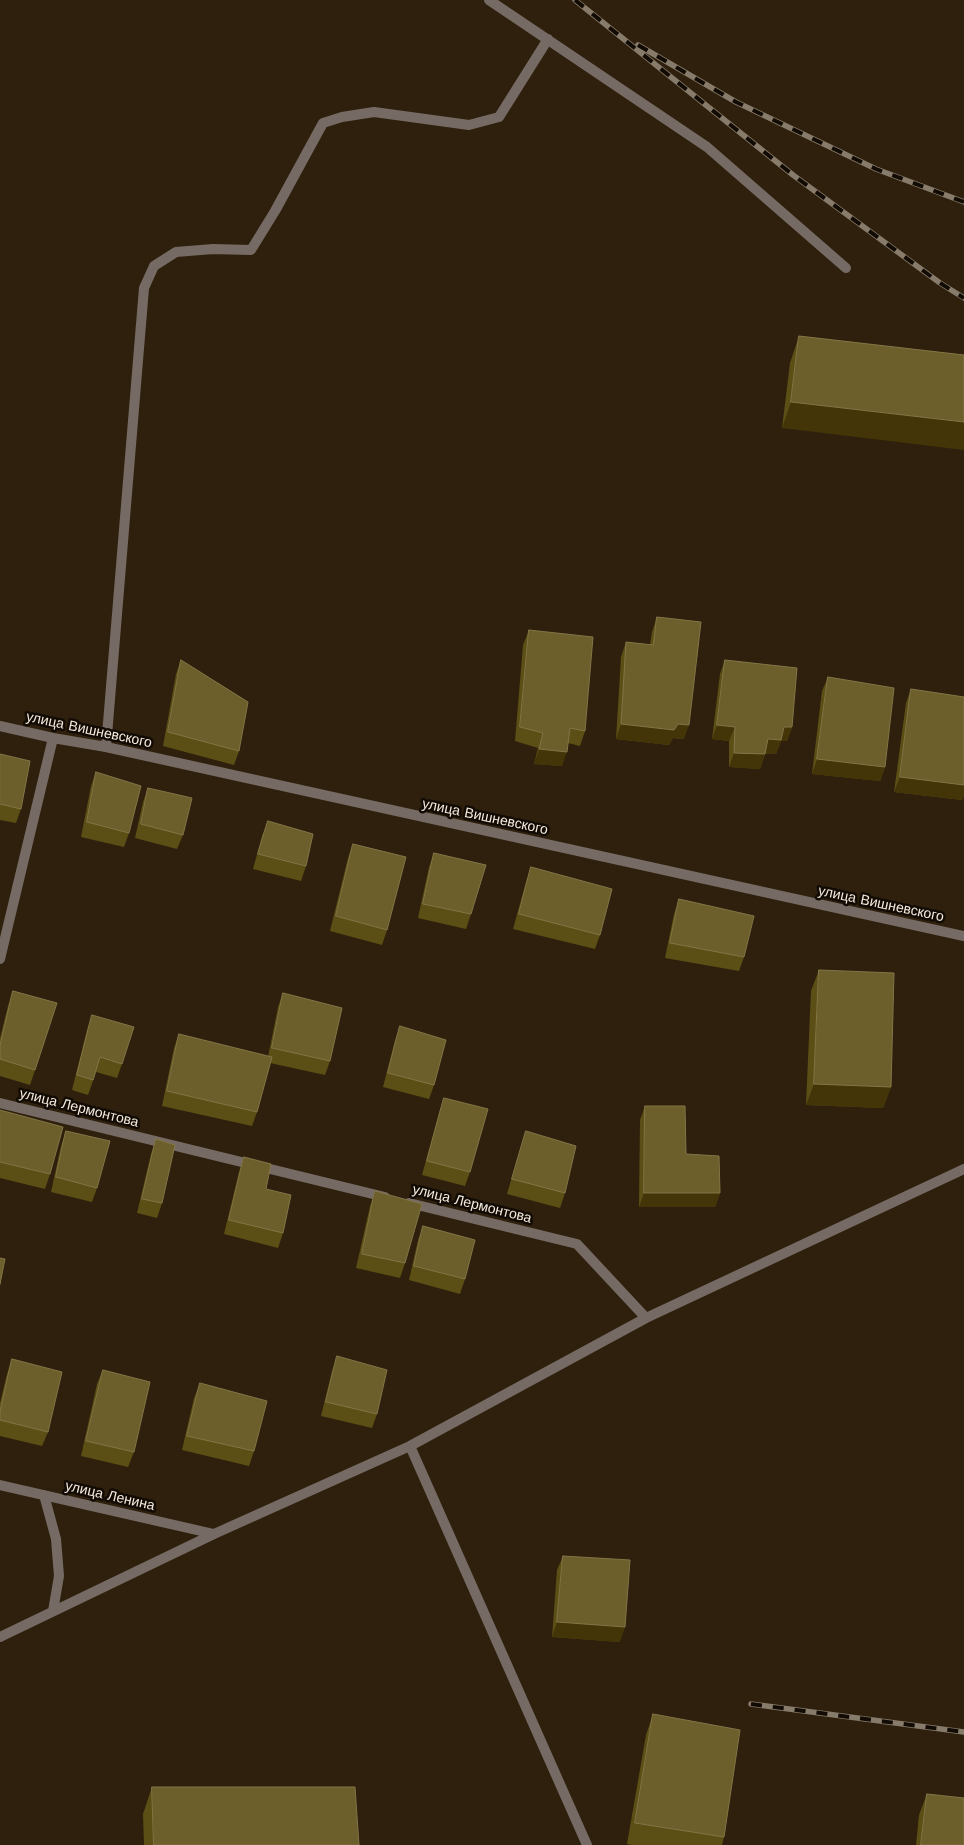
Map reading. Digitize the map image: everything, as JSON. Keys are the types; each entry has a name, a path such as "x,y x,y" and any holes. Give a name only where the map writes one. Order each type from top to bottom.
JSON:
{"street":[{"path":"489,0 707,147 846,268"},
{"path":"106,747 144,288 154,266 176,252 213,249 251,250 275,211 323,123 342,117 374,112 468,125 499,117 548,39"},
{"name":"улица Вишневского","path":"0,726 52,738 106,747 964,936"},
{"path":"0,959 52,738"},
{"name":"улица Лермонтова","path":"0,1103 577,1244 646,1318"},
{"path":"0,1636 214,1534 410,1446 646,1318 964,1170"},
{"path":"410,1446 587,1845"},
{"name":"улица Ленина","path":"0,1485 214,1534"},
{"path":"44,1495 56,1538 59,1576 53,1611"}],"building":[{"path":"799,336 964,355 964,422 791,402"},
{"path":"657,617 701,622 689,725 678,724 674,730 621,724 626,642 653,645"},
{"path":"529,630 593,637 585,731 570,728 567,752 539,749 543,733 520,727"},
{"path":"181,660 248,702 239,751 168,732"},
{"path":"725,660 797,668 792,727 784,727 781,740 768,739 765,754 734,753 735,727 717,725"},
{"path":"828,677 894,688 885,767 817,759"},
{"path":"911,689 964,697 964,785 900,777"},
{"path":"0,754 30,761 21,809 0,804"},
{"path":"96,772 141,786 129,833 87,822"},
{"path":"148,788 192,798 183,835 141,824"},
{"path":"268,821 313,834 306,866 258,854"},
{"path":"353,844 406,857 387,930 336,916"},
{"path":"434,853 486,865 471,914 423,904"},
{"path":"531,867 612,889 600,935 519,914"},
{"path":"679,899 754,916 744,957 670,943"},
{"path":"819,970 894,973 891,1087 814,1084"},
{"path":"13,991 57,1003 35,1070 0,1059 0,1046"},
{"path":"283,993 342,1008 330,1061 272,1048"},
{"path":"92,1015 134,1027 122,1064 100,1057 93,1080 77,1075"},
{"path":"400,1026 446,1040 434,1085 388,1073"},
{"path":"179,1034 272,1057 257,1112 167,1091"},
{"path":"444,1098 488,1109 470,1172 427,1161"},
{"path":"645,1106 685,1106 686,1154 719,1156 720,1193 644,1193"},
{"path":"0,1110 63,1127 50,1174 0,1162"},
{"path":"66,1131 110,1141 97,1188 56,1177"},
{"path":"526,1131 576,1146 565,1193 512,1179"},
{"path":"156,1139 175,1145 162,1203 142,1199"},
{"path":"244,1157 271,1164 266,1189 291,1195 283,1233 229,1220"},
{"path":"375,1191 422,1204 405,1263 362,1254"},
{"path":"423,1226 475,1240 465,1279 414,1266"},
{"path":"0,1258 5,1259 0,1284"},
{"path":"337,1356 387,1370 377,1414 326,1402"},
{"path":"12,1359 62,1372 48,1432 0,1420 0,1412"},
{"path":"103,1370 150,1382 134,1452 86,1441"},
{"path":"200,1383 267,1401 254,1451 187,1436"},
{"path":"563,1556 630,1560 625,1627 557,1622"},
{"path":"653,1714 740,1730 724,1837 635,1823"},
{"path":"152,1787 355,1787 359,1845 154,1845"},
{"path":"927,1794 964,1798 964,1845 921,1845"}],"railway":[{"path":"575,0 793,175 940,283 964,298"},
{"path":"638,45 736,102 876,169 964,202"},
{"path":"751,1704 964,1732"}]}
